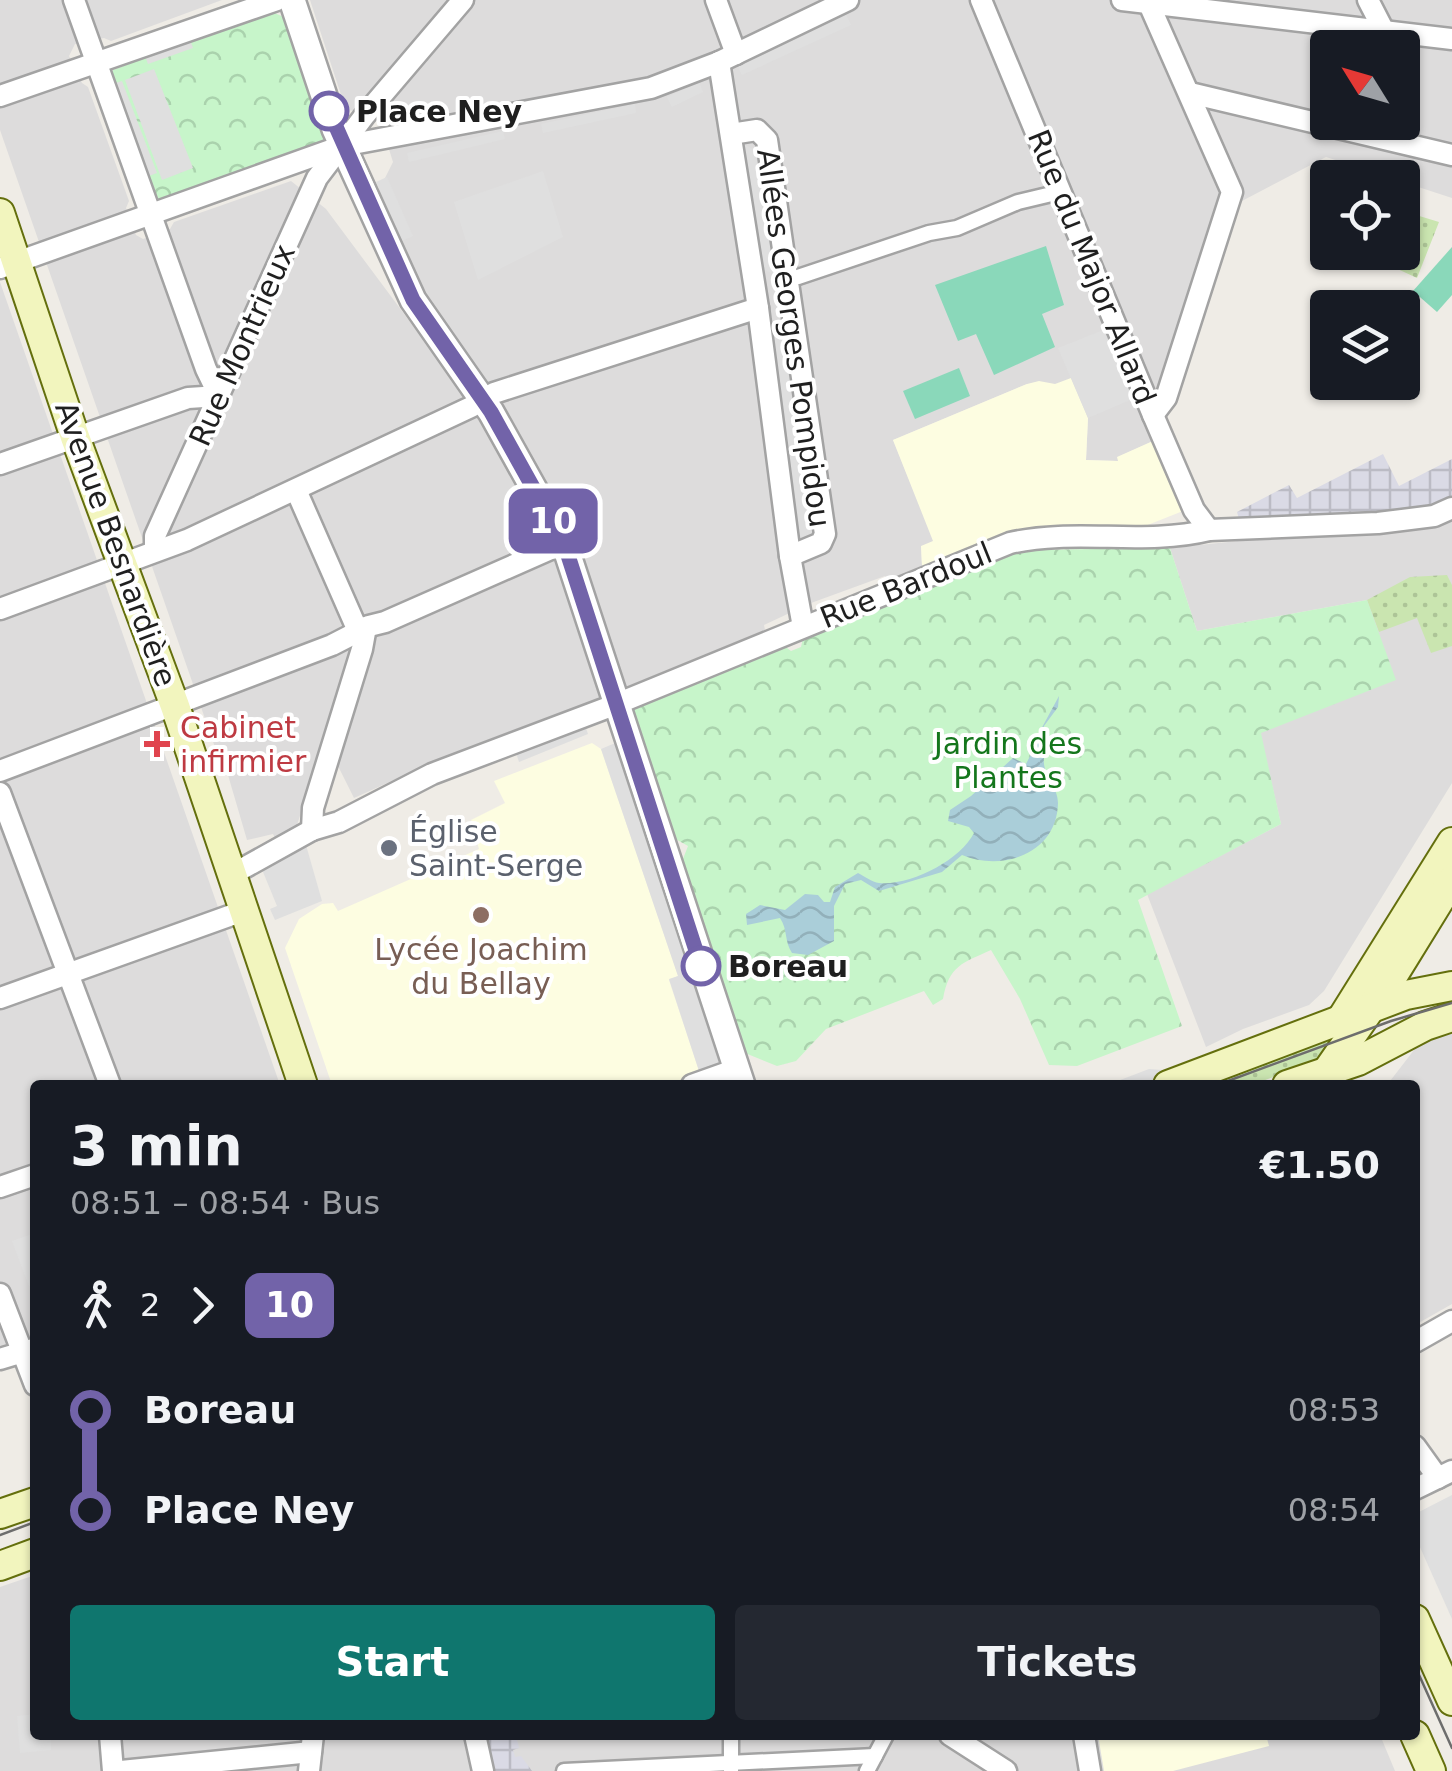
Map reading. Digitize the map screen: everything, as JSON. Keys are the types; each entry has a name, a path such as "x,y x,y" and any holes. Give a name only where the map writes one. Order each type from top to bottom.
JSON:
{"main road":[{"name":"Avenue Besnardière","path":"0,213 8,264 175,706 297,1080"},
{"path":"1342,1018 1452,842"},
{"path":"1328,1071 1452,880"},
{"path":"1415,940 1425,967 1448,986"},
{"path":"1181,1080 1372,1007 1424,989 1448,986"},
{"path":"1302,1080 1358,1061 1425,1026 1452,1017"},
{"path":"0,1514 30,1504"},
{"path":"0,1566 30,1555"},
{"path":"1420,1630 1452,1700"},
{"path":"1417,1740 1431,1771"}],"street":[{"path":"0,464 188,398 220,396 206,369 74,0"},
{"path":"222,0 241,11"},
{"path":"0,96 276,0"},
{"path":"292,0 342,146 413,300 482,400 538,491 564,543 739,1077"},
{"name":"Rue Montrieux","path":"154,551 155,536 316,178 462,0"},
{"name":"Allées Georges Pompidou","path":"716,0 727,58 730,134 803,627"},
{"path":"8,264 342,146 651,88 727,58 848,0"},
{"name":"Rue du Major Allard","path":"981,0 1153,415 1194,510 1208,530"},
{"path":"1122,0 1367,30"},
{"path":"1368,0 1383,30"},
{"path":"1149,4 1232,192 1166,398 1153,415"},
{"path":"1420,36 1452,39"},
{"path":"1190,93 1452,155"},
{"name":"Allées Georges Pompidou","path":"730,134 757,130 766,140 825,534 821,543 790,556"},
{"path":"798,277 929,233 957,228 1018,202 1060,192"},
{"path":"0,609 187,540 494,393 758,308"},
{"path":"296,490 362,629 362,650 312,808 312,830"},
{"name":"Rue Bardoul","path":"232,875 312,830 339,822 432,774 1020,540 1183,536 1208,530 1378,523 1434,516 1452,508"},
{"path":"0,772 332,645 564,543"},
{"path":"0,793 108,1080"},
{"path":"0,998 244,911"},
{"path":"0,1187 30,1177"},
{"path":"0,1294 29,1350 0,1359"},
{"path":"1420,1339 1452,1321"},
{"path":"1420,1451 1445,1474 1420,1486"},
{"path":"111,1740 117,1771 311,1752"},
{"path":"476,1740 483,1771"},
{"path":"730,1768 731,1740"},
{"path":"867,1771 883,1740"},
{"path":"958,1740 1006,1771"},
{"path":"1084,1740 1086,1767"},
{"path":"564,1771 641,1765 730,1768 875,1756"}],"shaded area":[{"path":"0,0 222,0 111,41 104,38 75,44 69,56 82,83 88,87 129,201 126,208 136,235 143,239 170,229 174,222 291,181 326,209 460,389 545,531 601,693 599,698 456,752 354,798 335,760 322,749 296,828 275,838 273,834 247,840 228,775 225,776 0,130"},
{"path":"310,0 1452,0 1452,198 1420,188 1420,160 1326,157 1310,160 1310,165 1240,202 1222,201 1163,385 1135,398 1153,441 1118,457 1118,461 1086,460 1088,418 1055,384 1027,384 893,440 934,541 921,547 922,566 887,581 885,576 811,603 764,625 765,630 626,687 585,565 555,498 482,377 428,301 378,192 393,162 379,120 360,104 354,111 346,110"},
{"path":"846,15 851,25 742,75 737,65"},
{"path":"190,40 193,48 148,64 145,56"},
{"path":"154,69 193,168 162,180 125,80"},
{"path":"122,81 157,173 146,177 113,84"},
{"path":"699,82 703,92 672,107 667,97"},
{"path":"635,104 636,113 543,133 541,124"},
{"path":"503,131 505,139 409,162 407,153"},
{"path":"740,143 762,153 780,277 760,268"},
{"path":"543,171 563,237 478,280 454,202"},
{"path":"387,177 413,236 402,241 376,182"},
{"path":"0,282 278,1080 30,1080 30,1339 0,1350"},
{"path":"788,325 822,534 798,542 767,330"},
{"path":"1106,329 1135,398 1088,418 1058,348"},
{"path":"1071,378 1088,418 1086,460 1118,461 1117,457 1153,441 1183,511 1135,530 1034,529 1001,535 922,566 921,546 933,541 893,440 1027,384 1055,384"},
{"path":"1383,454 1399,486 1452,459 1452,496 1431,510 1241,526 1237,512 1289,485 1297,498"},
{"path":"1452,514 1452,783 1324,991 1309,1005 1206,1047 1147,894 1281,824 1260,733 1367,600 1197,631 1170,548 1443,520"},
{"path":"585,725 588,734 519,762 516,753"},
{"path":"620,741 721,1062 699,1071 669,979 678,976 601,749"},
{"name":"Lycée Joachim du Bellay","path":"592,743 601,749 678,976 669,980 699,1071 680,1080 330,1080 285,948 299,919 322,904 333,903 338,911 479,849 474,832 477,830 471,820 505,803 494,781"},
{"path":"306,845 322,901 275,920 270,909 277,906 261,867"},
{"path":"1452,1034 1452,1304 1420,1322 1420,1080 1391,1080 1421,1041"},
{"path":"1149,1069 1176,1071 1152,1080 1120,1080"},
{"path":"30,1235 30,1286 29,1286 12,1241"},
{"path":"1452,1495 1452,1619 1420,1547 1420,1511"},
{"path":"30,1577 30,1740 1382,1740 1395,1771 0,1771 0,1587"},
{"path":"30,1715 30,1740 51,1740 51,1750 20,1753 17,1716"},
{"path":"467,1740 517,1740 515,1757 521,1756 532,1771 473,1771"},
{"path":"1099,1740 1267,1740 1269,1746 1173,1771 1104,1771"}],"green space":[{"name":"Place Ney","path":"270,11 286,18 326,130 322,144 159,201 111,75 113,70"},
{"path":"1420,216 1439,222 1417,278 1400,270 1420,270"},
{"path":"1046,246 1064,305 1042,314 1055,347 994,375 976,334 958,341 935,285"},
{"path":"1452,247 1452,295 1437,312 1420,297 1420,290 1414,290"},
{"path":"959,368 970,396 915,419 903,391"},
{"name":"Jardin des Plantes","path":"1170,548 1197,631 1367,600 1396,680 1261,733 1281,824 1138,900 1182,1026 1077,1066 1049,1065 1020,999 991,950 953,972 943,999 933,1005 924,991 826,1029 796,1061 777,1066 745,1053 681,864 688,846 672,837 629,708 783,645 791,651 801,647 803,638 1022,550"},
{"path":"1447,575 1452,585 1452,646 1431,653 1417,618 1379,632 1367,600 1410,577"},
{"path":"1344,1029 1326,1055 1317,1061 1266,1080 1208,1080"}],"water":[{"path":"1059,696 1058,707 1044,726 1039,754 1044,758 1058,803 1055,821 1038,846 1025,855 994,861 962,855 942,872 879,891 861,880 845,884 834,906 834,941 808,955 792,953 780,918 747,925 746,914 760,905 785,910 805,894 818,895 824,902 830,902 835,887 858,873 876,882 892,883 919,876 958,853 974,833 969,827 948,821 950,810 1013,758 1026,764 1036,751 1039,733"}],"tram line":[{"path":"1231,1080 1391,1021 1452,1003"},
{"path":"0,1535 30,1524"},
{"path":"1420,1677 1452,1748"}],"bus line":[{"name":"10","path":"329,111 413,300 491,412 564,543 701,966"}],"place":[{"name":"Place Ney","path":"329,111"},
{"name":"Cabinet infirmier","path":"157,744"},
{"name":"Église Saint-Serge","path":"389,848"},
{"name":"Lycée Joachim du Bellay","path":"481,915"},
{"name":"Boreau","path":"701,966"}]}
